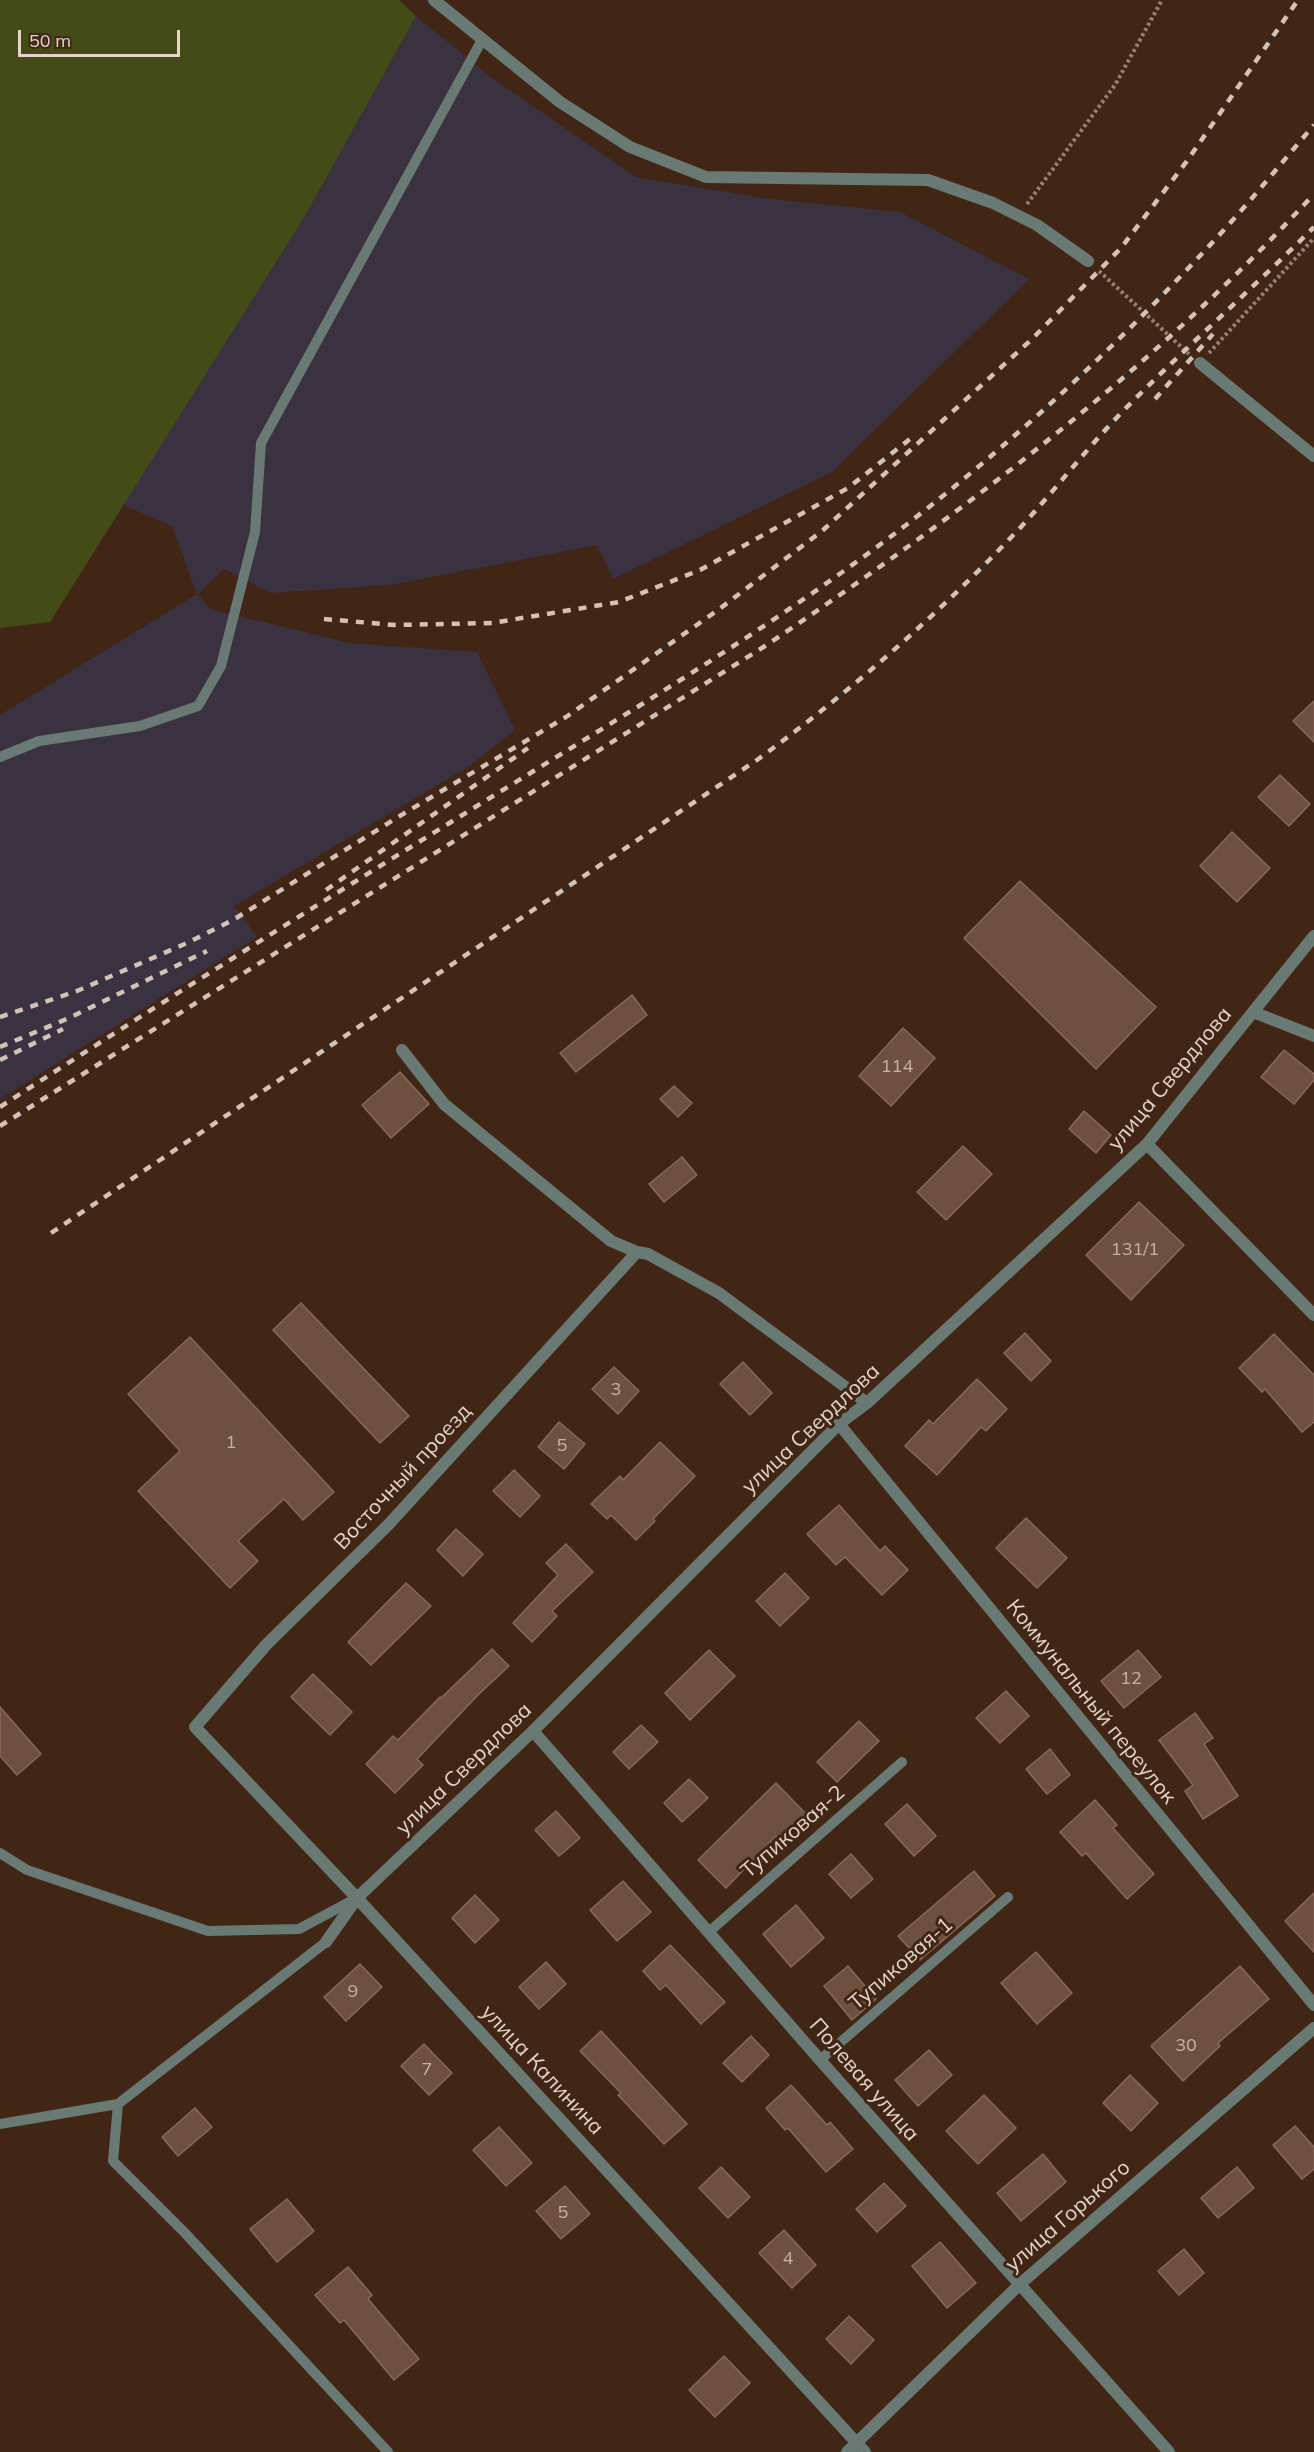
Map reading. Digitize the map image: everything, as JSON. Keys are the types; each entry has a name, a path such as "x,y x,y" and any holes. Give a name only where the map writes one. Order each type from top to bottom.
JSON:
{"street":[{"path":"434,0 560,102 630,147 706,177 928,180 993,203 1037,225 1088,261"},
{"path":"1200,363 1314,456"},
{"name":"улица Свердлова","path":"326,1942 357,1898 533,1731 838,1424 867,1403 1147,1144 1314,936"},
{"path":"1253,1012 1314,1036"},
{"path":"402,1050 444,1104 611,1241 648,1254 719,1293 867,1403"},
{"path":"1147,1144 1314,1315"},
{"name":"Восточный проезд","path":"195,1727 266,1645 389,1524 637,1252"},
{"name":"Коммунальный переулок","path":"838,1424 1314,2005"},
{"name":"улица Калинина","path":"195,1727 357,1898 861,2447"},
{"name":"Полевая улица","path":"533,1731 710,1931 820,2061 1169,2452"},
{"name":"улица Горького","path":"847,2452 861,2447 1019,2285 1314,2028"}],"lane":[{"path":"0,757 39,741 140,726 198,706 221,666 255,532 261,444 482,40"},
{"name":"Тупиковая-2","path":"710,1931 902,1762"},
{"path":"0,1853 27,1870 208,1931 299,1929 357,1898"},
{"name":"Тупиковая-1","path":"820,2061 1008,1897"},
{"path":"0,2124 117,2104 326,1942"},
{"path":"117,2104 113,2161 193,2242 388,2452"}],"path":[{"path":"1019,216 1115,85 1162,0"},
{"path":"1088,261 1200,363 1314,238"}],"shaded area":[{"path":"416,16 492,78 636,177 770,199 900,212 1029,279 832,472 613,579 597,545 391,585 270,593 224,569 198,594 210,609 349,643 477,652 515,730 468,767 234,906 257,937 0,1099 0,715 197,594 172,526 123,505 305,216"}],"green space":[{"path":"0,0 399,0 416,16 305,216 50,622 0,628"}],"building":[{"path":"1314,701 1314,742 1293,721"},
{"path":"1280,775 1310,804 1289,826 1258,797"},
{"path":"1232,832 1270,868 1237,902 1200,866"},
{"path":"1020,881 1156,1007 1096,1069 964,938"},
{"path":"632,995 647,1015 576,1072 560,1053"},
{"path":"903,1028 935,1058 891,1106 859,1076"},
{"path":"1284,1050 1314,1074 1314,1080 1294,1104 1261,1077"},
{"path":"400,1072 429,1104 391,1138 362,1105"},
{"path":"674,1086 692,1103 678,1117 660,1099"},
{"path":"1084,1111 1111,1135 1096,1153 1069,1129"},
{"path":"963,1146 992,1174 946,1220 917,1192"},
{"path":"682,1157 697,1175 664,1202 649,1184"},
{"path":"1139,1202 1184,1245 1131,1300 1086,1255"},
{"path":"301,1303 409,1416 380,1443 273,1330"},
{"path":"1025,1333 1051,1361 1031,1381 1004,1353"},
{"path":"1274,1334 1314,1375 1314,1422 1302,1432 1265,1389 1262,1392 1239,1368"},
{"path":"190,1337 334,1492 303,1520 284,1499 238,1541 258,1561 230,1588 138,1491 180,1451 128,1394"},
{"path":"743,1362 772,1393 750,1415 720,1384"},
{"path":"614,1367 639,1391 618,1414 592,1389"},
{"path":"977,1379 1007,1409 986,1431 981,1427 937,1475 905,1446 929,1420 933,1424"},
{"path":"559,1422 585,1444 564,1469 538,1447"},
{"path":"660,1442 695,1476 636,1540 611,1515 607,1519 591,1504 620,1476 623,1480"},
{"path":"514,1470 540,1496 520,1517 493,1491"},
{"path":"839,1505 880,1551 885,1546 908,1570 882,1595 845,1557 836,1565 807,1534"},
{"path":"1026,1518 1067,1558 1037,1588 996,1548"},
{"path":"456,1529 483,1554 463,1576 437,1550"},
{"path":"566,1544 593,1572 552,1611 557,1616 532,1642 513,1623 558,1575 546,1563"},
{"path":"785,1573 809,1598 780,1626 756,1601"},
{"path":"406,1583 431,1606 371,1665 348,1642"},
{"path":"492,1649 509,1666 417,1759 423,1765 395,1793 366,1764 393,1736 398,1740"},
{"path":"709,1650 735,1676 690,1720 665,1693"},
{"path":"1138,1650 1161,1677 1124,1708 1101,1681"},
{"path":"313,1674 352,1712 330,1735 291,1697"},
{"path":"1006,1691 1029,1716 1000,1743 976,1718"},
{"path":"0,1707 41,1754 17,1775 0,1756"},
{"path":"1195,1713 1213,1738 1204,1744 1238,1796 1203,1819 1185,1791 1193,1785 1159,1740"},
{"path":"859,1721 879,1741 837,1782 817,1762"},
{"path":"641,1725 658,1742 629,1769 613,1752"},
{"path":"1050,1749 1070,1775 1047,1794 1026,1769"},
{"path":"689,1779 708,1798 682,1822 664,1803"},
{"path":"776,1783 806,1814 779,1839 776,1836 726,1888 698,1860"},
{"path":"1095,1800 1117,1825 1113,1828 1154,1874 1127,1899 1086,1853 1082,1856 1060,1832"},
{"path":"907,1804 936,1836 914,1856 885,1824"},
{"path":"556,1811 580,1838 559,1856 535,1830"},
{"path":"851,1854 873,1879 851,1898 829,1874"},
{"path":"974,1871 995,1896 920,1960 898,1936"},
{"path":"623,1881 651,1912 617,1941 590,1910"},
{"path":"1314,1893 1314,1952 1285,1921"},
{"path":"475,1895 499,1920 475,1943 452,1918"},
{"path":"796,1905 824,1938 791,1967 763,1934"},
{"path":"670,1945 725,2002 701,2024 666,1985 660,1990 643,1971"},
{"path":"1036,1952 1072,1993 1037,2024 1001,1983"},
{"path":"546,1962 566,1984 539,2009 519,1987"},
{"path":"360,1964 382,1987 346,2021 324,1997"},
{"path":"848,1966 876,1999 852,2020 824,1986"},
{"path":"1240,1966 1269,1999 1218,2043 1220,2046 1183,2081 1151,2046"},
{"path":"601,2031 687,2124 664,2144 618,2095 621,2093 580,2051"},
{"path":"751,2036 769,2055 742,2082 723,2063"},
{"path":"424,2044 452,2073 429,2095 401,2066"},
{"path":"929,2050 952,2075 918,2106 895,2080"},
{"path":"1130,2075 1158,2103 1131,2131 1103,2103"},
{"path":"791,2085 827,2125 830,2122 853,2149 826,2172 788,2128 785,2130 766,2108"},
{"path":"984,2095 1016,2128 978,2164 946,2131"},
{"path":"195,2108 212,2127 178,2156 162,2137"},
{"path":"1295,2126 1314,2147 1314,2169 1302,2179 1273,2145"},
{"path":"499,2127 532,2163 506,2186 473,2150"},
{"path":"1043,2154 1066,2182 1021,2221 997,2193"},
{"path":"721,2167 750,2197 728,2218 699,2188"},
{"path":"1237,2167 1254,2188 1218,2218 1201,2198"},
{"path":"884,2183 906,2206 877,2232 856,2209"},
{"path":"565,2186 590,2214 561,2239 536,2211"},
{"path":"287,2199 314,2231 277,2262 250,2229"},
{"path":"784,2230 816,2265 792,2288 759,2253"},
{"path":"940,2242 976,2283 947,2308 912,2266"},
{"path":"1184,2249 1204,2273 1179,2295 1158,2271"},
{"path":"348,2267 372,2295 368,2299 419,2359 394,2380 344,2320 340,2323 315,2295"},
{"path":"849,2316 874,2340 851,2364 826,2339"},
{"path":"724,2356 750,2383 715,2417 689,2390"}],"railway":[{"path":"0,1017 77,991 187,943 233,920 398,817 566,717 718,610 822,531 1032,339 1121,248 1187,161 1298,0"},
{"path":"0,1107 248,948 706,664 807,597 906,525 1031,422 1148,310 1222,232 1314,125"},
{"path":"0,1126 765,646 839,596 983,491 1121,379 1188,320 1314,194"},
{"path":"51,1233 757,760 826,707 958,591 1019,529 1124,410 1314,227"},
{"path":"1155,399 1213,334"},
{"path":"324,619 395,625 492,623 619,602 700,570 848,488 915,435"},
{"path":"326,890 528,748"},
{"path":"0,1047 69,1018 207,951"},
{"path":"0,1060 63,1029"}]}
